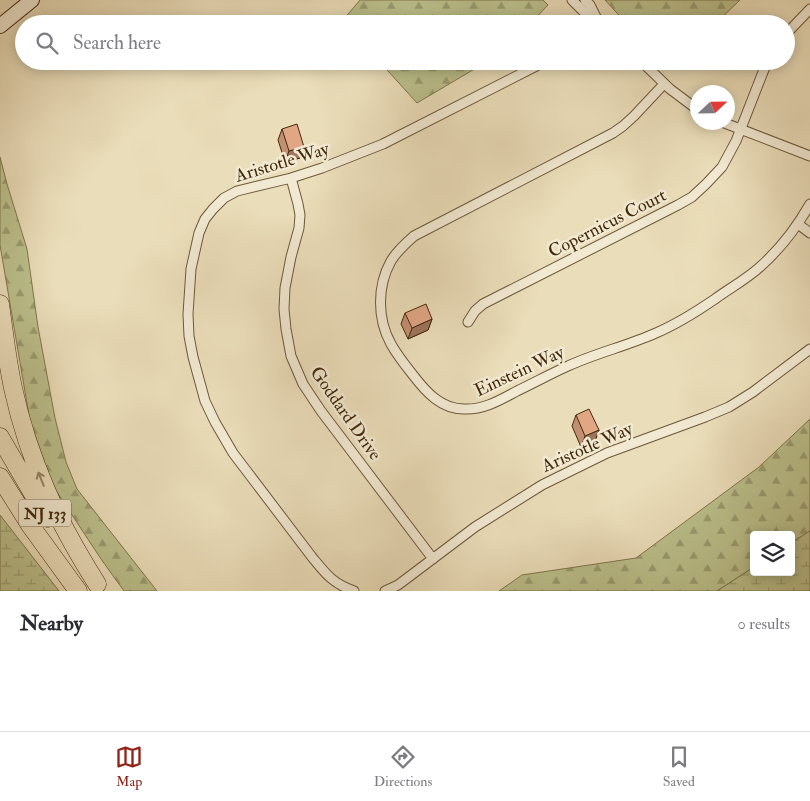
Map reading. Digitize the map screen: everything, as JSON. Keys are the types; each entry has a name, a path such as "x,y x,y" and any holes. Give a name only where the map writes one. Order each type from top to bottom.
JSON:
{"highway":[{"path":"0,304 12,386 34,460 60,522 100,587"},
{"name":"NJ 133","path":"0,437 46,514 100,587"},
{"name":"NJ 133","path":"0,477 30,525 78,591"},
{"path":"0,501 26,536 72,591"}],"street":[{"path":"0,26 32,0"},
{"path":"572,0 588,15"},
{"path":"585,0 590,5 594,15"},
{"path":"795,25 810,9"},
{"name":"Aristotle Way","path":"354,591 334,582 325,573 225,440 205,400 194,364 189,336 188,314 191,269 199,233 213,209 224,198 237,192 322,168 383,144 528,70"},
{"path":"650,70 664,84 690,104"},
{"name":"Copernicus Court","path":"468,322 474,311 483,304 678,206 692,197 722,167 733,148 764,70"},
{"name":"Einstein Way","path":"664,84 623,126 414,236 392,260 386,271 381,292 380,307 383,326 397,354 429,394 438,401 461,410 488,406 567,366 656,333 689,316 746,278 787,239 810,204"},
{"path":"735,128 810,156"},
{"name":"Goddard Drive","path":"291,178 300,216 299,228 287,272 284,309 288,340 294,364 303,384 321,411 433,559"},
{"path":"798,224 810,233"},
{"name":"Aristotle Way","path":"384,591 398,585 475,527 542,485 607,453 705,417 729,406 754,392 810,349"}],"green space":[{"path":"360,0 543,0 548,5 539,15 347,15"},
{"path":"605,0 740,0 724,15 619,15"},
{"path":"387,70 473,70 417,103"},
{"path":"0,157 27,249 38,327 55,418 66,462 77,489 157,591 124,591 53,486 30,421 0,245"},
{"path":"810,419 810,531 795,540 795,531 750,531 750,570 717,591 499,591 522,575 636,558 759,467"},
{"path":"0,515 59,591 0,591"},
{"path":"810,531 810,591 717,591 750,570 750,576 795,576 795,540"}],"building":[{"path":"297,124 304,147 289,151 282,129"},
{"path":"426,304 432,319 412,328 405,313"},
{"path":"589,409 599,430 585,436 576,415"}]}
